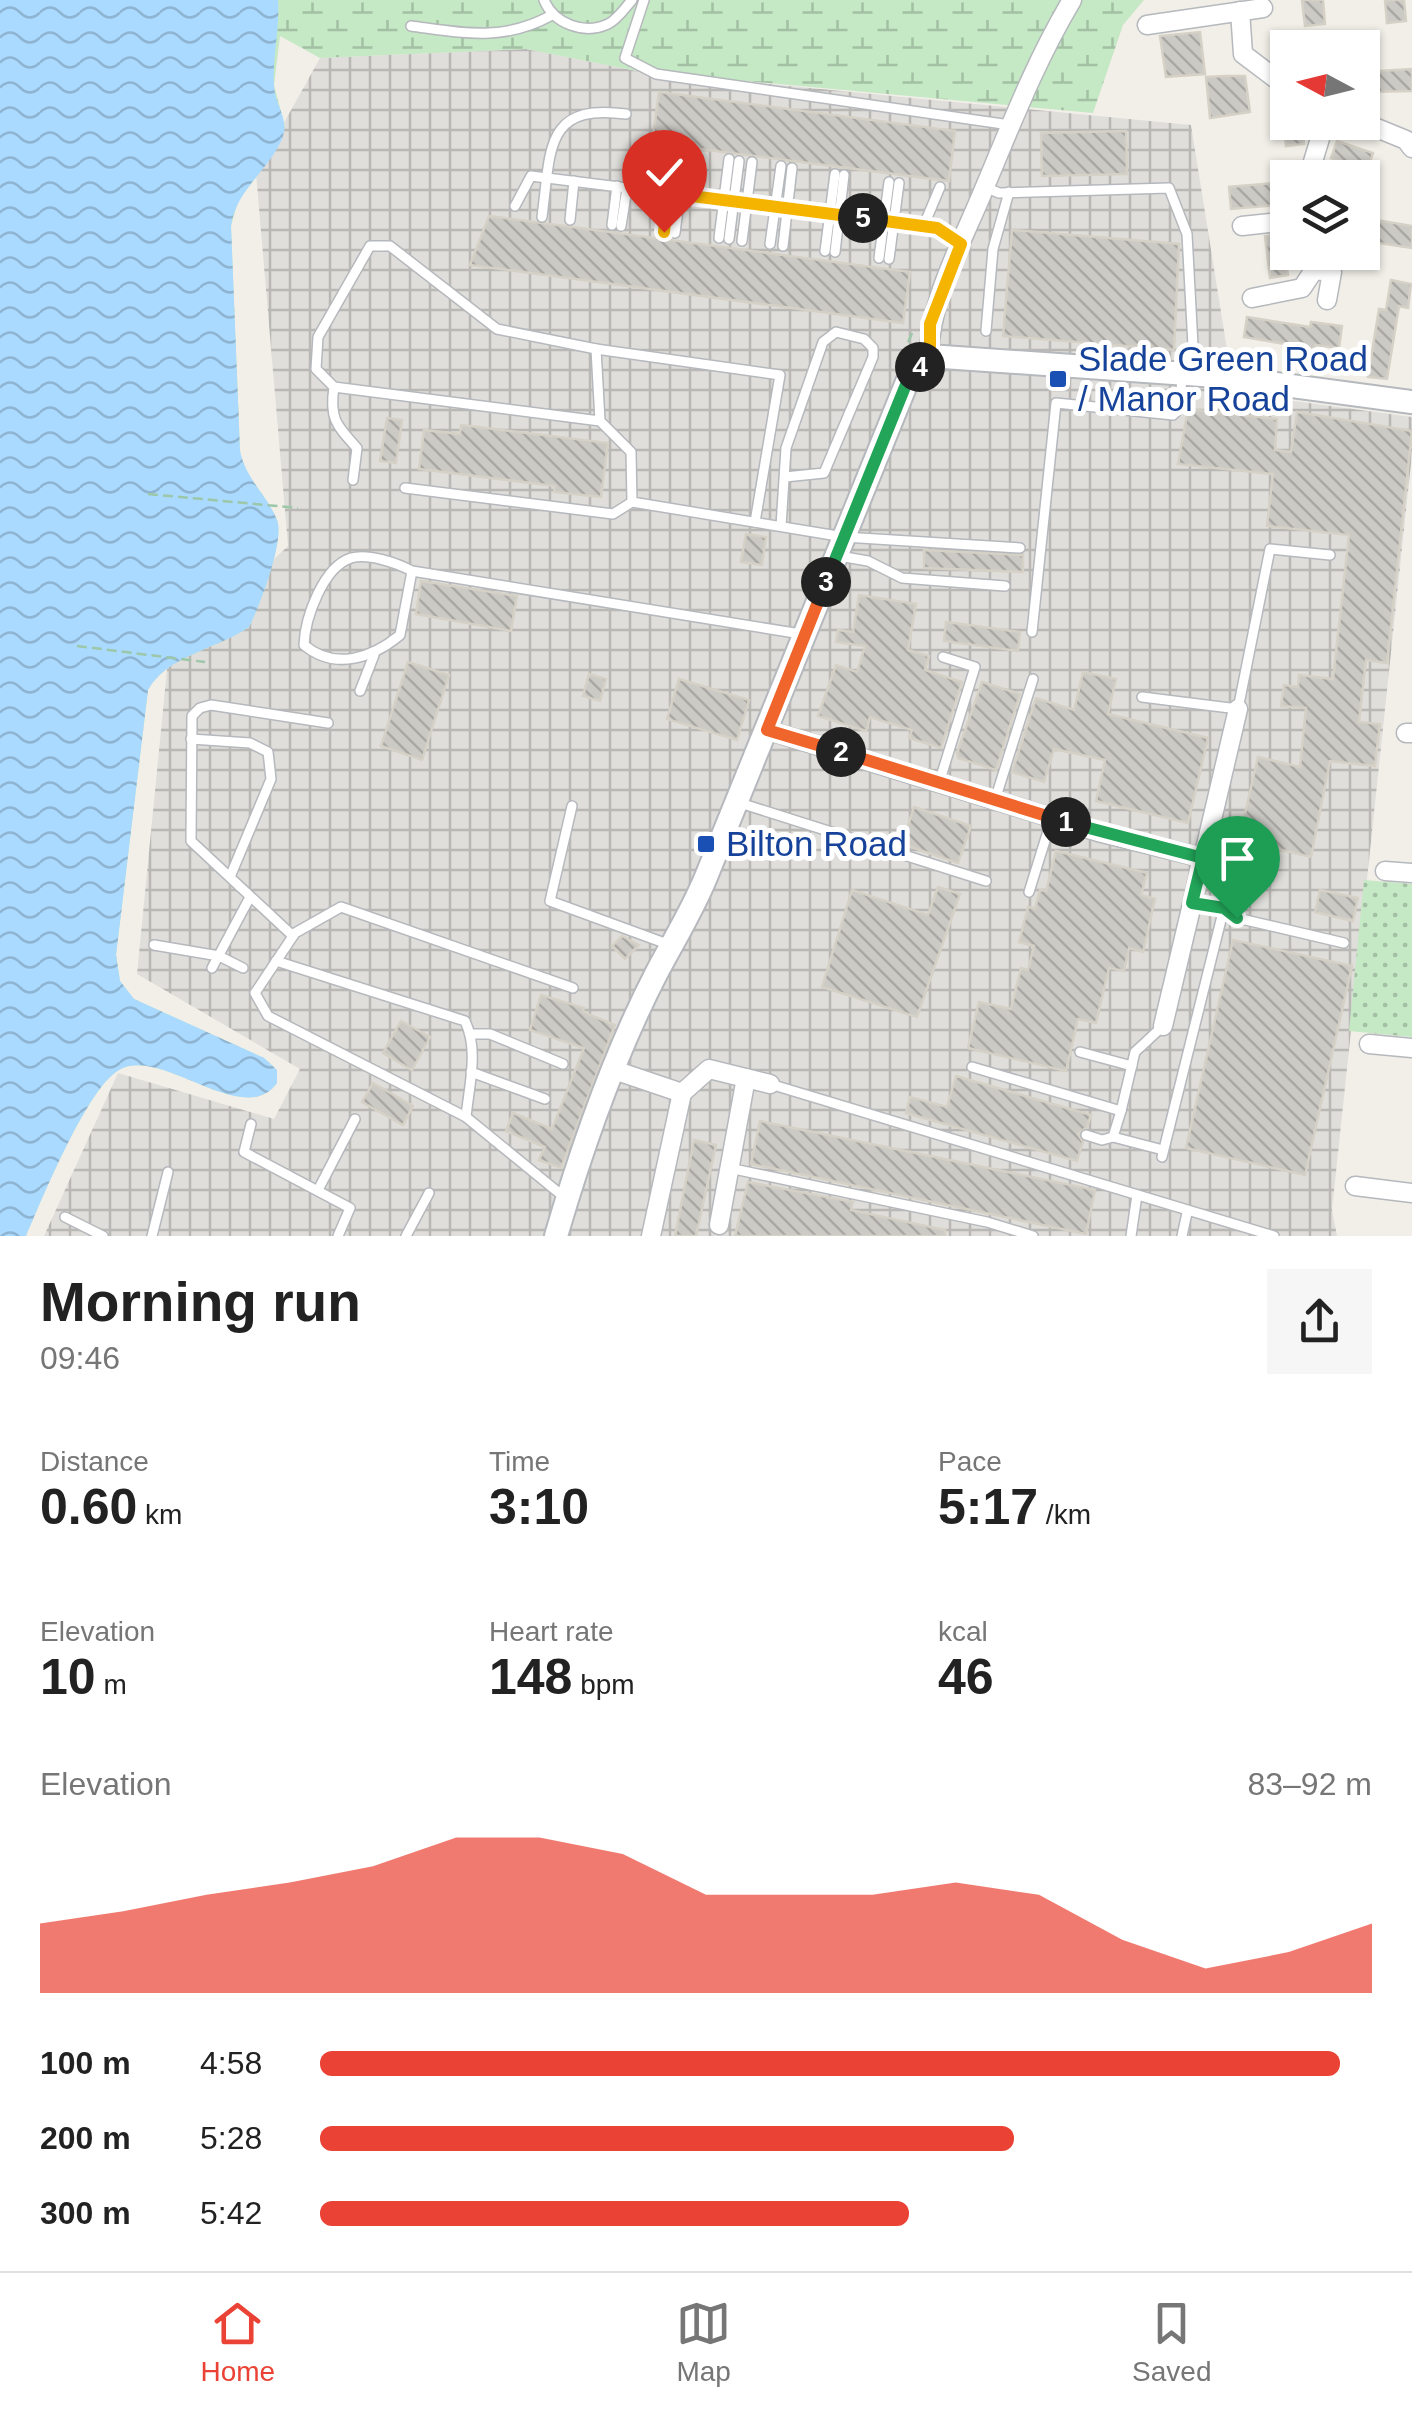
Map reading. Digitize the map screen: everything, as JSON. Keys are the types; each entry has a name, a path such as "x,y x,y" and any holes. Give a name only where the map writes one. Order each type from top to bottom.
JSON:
{"street":[{"path":"556,1236 614,1070 737,802 907,382 930,356 930,324 961,244 1046,44 1072,0"},
{"path":"1148,25 1263,8"},
{"path":"1240,11 1244,54 1270,74"},
{"path":"1380,129 1410,140"},
{"path":"1242,226 1270,223"},
{"path":"1252,298 1302,288 1309,270"},
{"path":"1327,300 1332,272 1329,270"},
{"path":"930,356 1182,373 1412,400"},
{"path":"1163,1026 1238,709"},
{"path":"767,730 1052,818 1203,858"},
{"path":"1385,871 1412,874"},
{"path":"1370,1044 1412,1048"},
{"path":"652,1236 682,1093 709,1069 770,1084"},
{"path":"614,1070 682,1093"},
{"path":"719,1226 746,1078"},
{"path":"1354,1186 1412,1193"}],"lane":[{"path":"544,0 552,14 586,30 612,23 632,0"},
{"path":"644,0 625,58 656,74 1010,125"},
{"path":"410,26 466,34 521,32 552,14"},
{"path":"542,217 552,150 568,119 590,109 626,114"},
{"path":"664,232 674,152"},
{"path":"676,233 685,153"},
{"path":"724,239 734,160"},
{"path":"742,241 752,162"},
{"path":"770,244 780,166"},
{"path":"783,246 792,168"},
{"path":"830,252 840,175"},
{"path":"515,206 527,177 548,178 924,226 961,244"},
{"path":"570,220 574,181"},
{"path":"884,258 894,182"},
{"path":"924,226 940,186"},
{"path":"617,226 622,187"},
{"path":"985,188 1009,192 1168,188 1187,234 1193,346"},
{"path":"986,331 994,249 1009,192"},
{"path":"632,502 631,452 600,422 334,387 316,369 318,336 370,246 390,246 497,329 596,349 780,375 754,522"},
{"path":"780,526 786,448 823,342 836,332 864,339 873,348 874,358 824,473 785,477"},
{"path":"596,349 600,422"},
{"path":"1032,632 1056,403 1173,414 1180,408 1182,373"},
{"path":"334,387 330,409 335,428 357,448 353,480"},
{"path":"405,488 613,514 632,502 780,526 840,546 902,578 1004,586"},
{"path":"840,546 1020,548"},
{"path":"1142,697 1238,709 1270,549 1330,555"},
{"path":"374,655 316,655 304,644 316,602 338,566 354,557 396,563 412,571 804,635"},
{"path":"360,691 374,655 400,635 412,571"},
{"path":"939,783 975,667 943,657"},
{"path":"996,800 1032,678"},
{"path":"293,936 190,841 192,716 200,708 211,706 328,724"},
{"path":"192,739 250,743 268,752 271,779 230,877"},
{"path":"737,802 986,881"},
{"path":"572,806 550,901 672,946"},
{"path":"1030,892 1052,818"},
{"path":"212,968 250,897"},
{"path":"1192,903 1224,908 1237,918 1344,943"},
{"path":"567,1198 466,1117 268,1016 255,993 293,936 341,907 573,988"},
{"path":"1086,1135 1102,1140 1114,1136 1162,1154 1224,908"},
{"path":"154,945 219,956 243,968"},
{"path":"276,961 466,1021 472,1034 466,1117"},
{"path":"1114,1136 1142,1042 1163,1026"},
{"path":"472,1034 490,1034 564,1064"},
{"path":"1080,1052 1132,1066"},
{"path":"972,1067 1120,1110"},
{"path":"471,1072 545,1099"},
{"path":"770,1084 1274,1236"},
{"path":"318,1190 355,1118"},
{"path":"251,1124 244,1152 350,1208 338,1236"},
{"path":"730,1168 987,1222 1033,1236"},
{"path":"152,1236 168,1172"},
{"path":"406,1236 430,1193"},
{"path":"1132,1236 1137,1195"},
{"path":"1182,1236 1187,1212"},
{"path":"65,1217 104,1236"}],"path":[{"path":"148,494 298,508"},
{"path":"77,646 205,662"}],"shaded area":[{"path":"526,49 637,71 1191,125 1234,393 1412,417 1412,454 1332,1210 1337,1236 44,1236 118,1073 274,1119 300,1069 137,974 168,659 288,546 256,173 320,58"}],"green space":[{"path":"57,0 1144,0 1123,25 1093,113 637,71 526,49 320,58 280,36 274,85 285,127 274,153 238,201 231,226 240,451 277,520 277,542 249,627 167,668 148,690 116,955 120,981 134,999 264,1058 277,1070 277,1083 262,1095 244,1097 157,1068 136,1065 119,1070 93,1098 80,1121 26,1236 0,1236 0,432"},
{"path":"1364,880 1412,884 1412,1037 1349,1031"}],"water":[{"path":"0,0 278,0 274,86 284,125 282,139 239,202 231,226 240,451 277,520 274,558 249,627 167,668 148,690 116,955 120,981 134,999 264,1058 277,1070 277,1083 262,1095 244,1097 157,1068 136,1065 119,1070 93,1098 80,1121 26,1236 0,1236"}],"building":[{"path":"1302,0 1323,0 1325,24 1305,26"},
{"path":"1385,0 1404,0 1406,21 1387,23"},
{"path":"1200,32 1205,74 1166,77 1160,36"},
{"path":"1412,69 1412,91 1380,92 1380,71"},
{"path":"1245,76 1250,112 1210,118 1206,77"},
{"path":"659,92 955,131 949,181 652,143"},
{"path":"1126,131 1127,174 1042,176 1041,133"},
{"path":"1285,140 1303,140 1304,144 1286,146"},
{"path":"1337,141 1373,153 1371,160 1331,158"},
{"path":"1270,184 1270,206 1231,209 1229,187"},
{"path":"489,216 910,272 903,323 470,265"},
{"path":"1380,221 1412,226 1412,248 1380,243"},
{"path":"1012,230 1179,244 1174,350 1003,336"},
{"path":"1270,235 1270,270 1287,270 1288,275 1270,278 1265,236"},
{"path":"1391,280 1411,284 1408,308 1399,306 1387,379 1368,377 1379,309 1386,310"},
{"path":"1247,317 1310,327 1311,322 1342,326 1339,348 1315,345 1315,349 1244,337"},
{"path":"1188,409 1277,419 1275,450 1291,452 1297,412 1412,431 1387,663 1366,660 1359,722 1380,724 1375,766 1330,761 1311,857 1239,840 1258,757 1300,767 1306,708 1281,706 1284,685 1298,687 1299,675 1333,679 1349,535 1267,526 1273,474 1178,464"},
{"path":"387,418 402,420 396,463 380,461"},
{"path":"461,425 608,443 601,497 554,492 555,486 419,469 424,430 460,434"},
{"path":"746,534 766,537 762,565 741,562"},
{"path":"924,550 1023,555 1023,572 924,568"},
{"path":"421,581 517,596 511,631 416,614"},
{"path":"859,595 916,604 908,650 929,656 925,670 962,682 941,748 909,738 912,730 870,717 866,731 818,716 836,665 857,672 865,646 836,642 838,630 853,632"},
{"path":"946,622 1020,632 1018,651 944,641"},
{"path":"408,662 449,675 422,760 381,746"},
{"path":"1083,672 1116,679 1108,714 1208,738 1188,823 1096,801 1105,760 1054,749 1044,782 1012,772 1036,698 1074,710"},
{"path":"589,674 606,679 600,701 583,696"},
{"path":"679,679 749,700 737,740 667,719"},
{"path":"982,682 1020,694 996,770 958,758 957,753"},
{"path":"914,807 971,826 958,863 902,844"},
{"path":"1056,851 1147,873 1141,895 1155,899 1143,952 1129,948 1124,971 1109,968 1096,1023 1078,1019 1066,1071 968,1048 979,1002 1011,1009 1021,968 1028,970 1034,946 1019,942 1028,907 1035,908 1040,890 1046,891"},
{"path":"938,887 960,894 917,1017 822,987 852,890 928,915"},
{"path":"1320,890 1358,898 1353,921 1315,912"},
{"path":"622,936 639,945 625,959 612,946"},
{"path":"1233,940 1352,966 1305,1175 1186,1148"},
{"path":"541,995 584,1008 583,1012 615,1025 561,1168 539,1160 545,1147 506,1131 513,1113 552,1129 584,1048 530,1030"},
{"path":"401,1021 430,1037 412,1070 383,1053"},
{"path":"956,1076 1091,1115 1087,1127 1078,1134 1083,1142 1077,1161 906,1113 910,1097 947,1107"},
{"path":"373,1083 413,1106 403,1125 362,1102"},
{"path":"760,1121 1095,1190 1086,1234 751,1164"},
{"path":"694,1140 716,1145 696,1236 675,1236"},
{"path":"748,1182 853,1202 851,1210 945,1230 945,1236 735,1236"}],"place":[{"name":"Slade Green Road / Manor Road","path":"1058,379"},
{"name":"Bilton Road","path":"706,844"}],"route":[{"path":"664,232 668,193 937,228 961,244 930,324 930,356 907,382 767,730 1098,832 1203,858 1192,903 1224,908 1237,918"}]}
